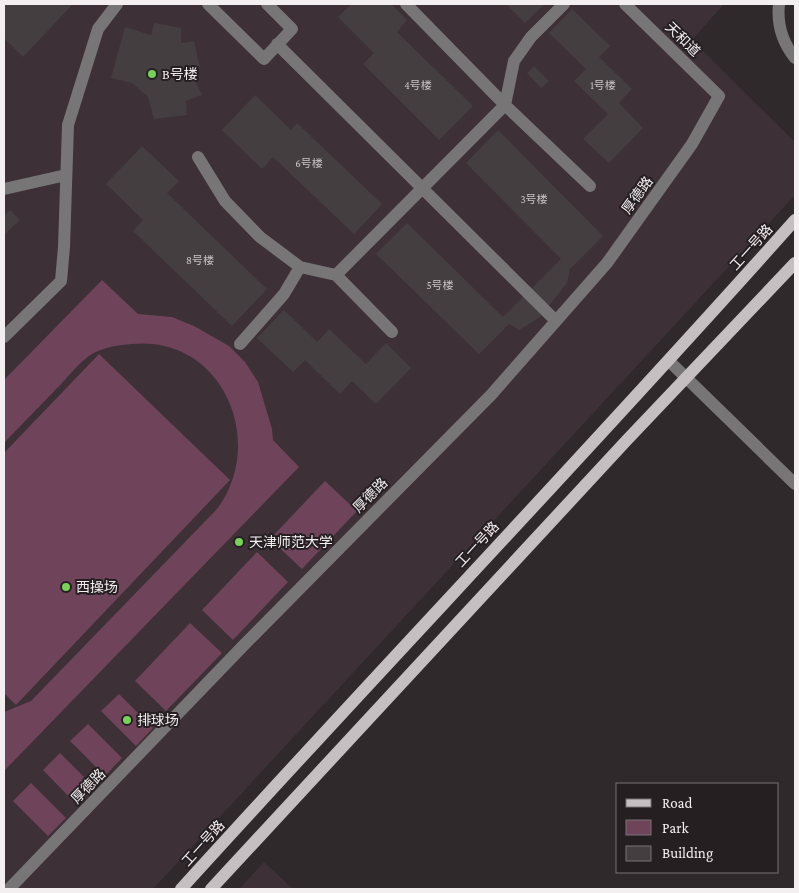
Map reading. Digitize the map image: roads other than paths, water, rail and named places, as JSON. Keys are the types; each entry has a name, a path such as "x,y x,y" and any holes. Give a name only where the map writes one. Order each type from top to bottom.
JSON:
{"main road":[{"name":"工一号路","path":"181,889 334,720 669,361 795,220"},
{"path":"211,889 795,263"}],"street":[{"path":"4,337 61,281 68,125 98,29 117,4"},
{"path":"208,4 264,58 292,28 267,4"},
{"path":"406,4 505,105 590,186"},
{"path":"336,275 505,105 514,61 531,37 564,4"},
{"name":"天和道","path":"625,4 719,96"},
{"path":"778,4 777,22 790,52 795,58"},
{"path":"277,44 556,321"},
{"name":"厚德路","path":"9,889 242,647 492,395 618,247 692,144 719,96"},
{"path":"198,157 225,201 260,238 300,267 336,275 392,332"},
{"path":"4,188 66,174"},
{"path":"240,344 284,294 300,267"},
{"path":"669,361 795,484"}],"place":[{"name":"B号楼","path":"152,74"},
{"name":"天津师范大学","path":"239,542"},
{"name":"西操场","path":"66,587"},
{"name":"排球场","path":"127,720"}]}
